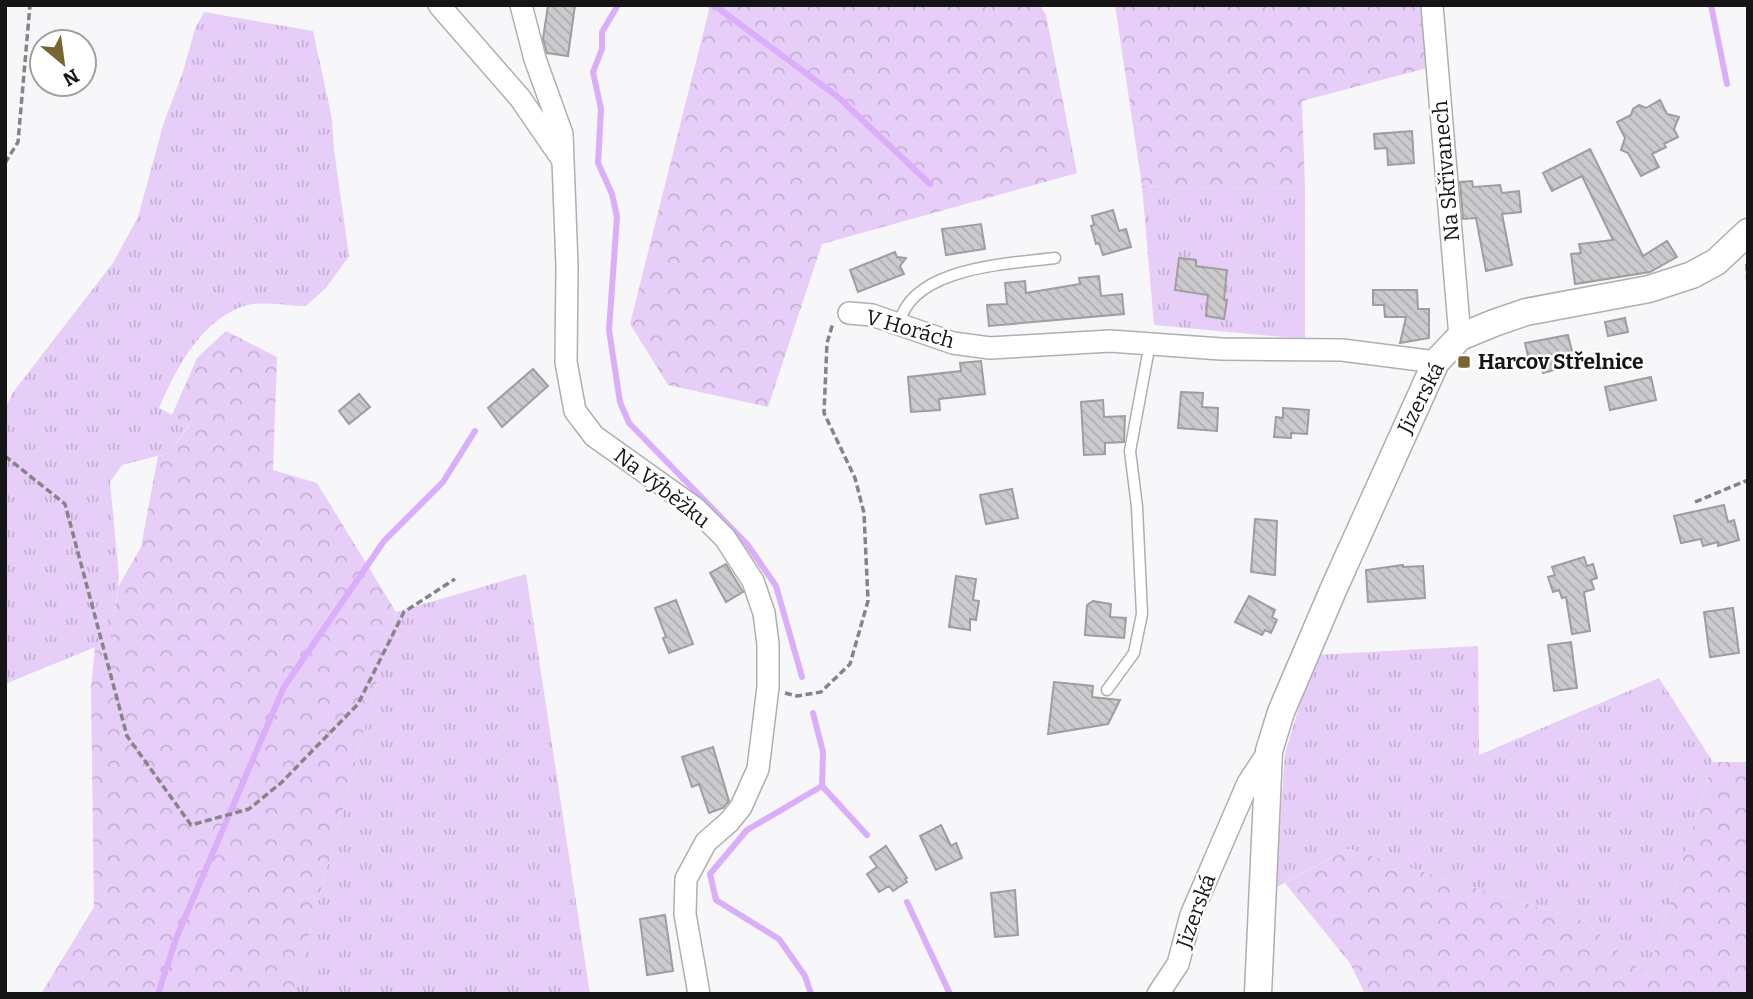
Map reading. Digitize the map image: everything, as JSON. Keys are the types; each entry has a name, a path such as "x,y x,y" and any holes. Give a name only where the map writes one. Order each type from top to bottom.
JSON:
{"street":[{"path":"439,5 520,97 563,161"},
{"name":"Na Výběžku","path":"521,5 535,58 562,134 567,266 566,362 575,411 594,436 695,508 725,538 759,593 764,612 768,644 768,687 758,769 741,807 729,822 706,842 685,879 685,914 699,994"},
{"name":"Na Skřivanech","path":"1432,5 1460,337"},
{"name":"Jizerská","path":"1258,994 1269,751 1281,712 1334,588 1436,362 1460,337 1526,312 1649,289 1692,275 1716,262 1748,232"},
{"name":"V Horách","path":"849,313 872,315 953,343 990,348 1110,341 1221,349 1342,351 1436,362"},
{"name":"Jizerská","path":"1158,994 1178,964 1191,915 1248,783 1269,751"}],"lane":[{"path":"899,325 902,311 910,300 929,284 979,268 1055,258"},
{"path":"1107,690 1134,653 1142,614 1139,529 1130,451 1150,343"}],"path":[{"path":"5,163 18,142 30,5"},
{"name":"V Horách","path":"768,687 797,696 821,692 850,664 868,601 864,513 855,478 824,413 827,343 831,326 836,319 849,313"},
{"path":"5,456 65,504 127,736 191,825 249,809 282,782 358,704 404,612 455,579"},
{"path":"1695,502 1748,480"}],"green space":[{"path":"708,5 1040,5 1046,15 1077,173 822,244 768,407 668,385 630,324 709,10"},
{"path":"1115,5 1422,5 1427,68 1302,101 1305,187 1220,189 1142,186"},
{"path":"204,12 313,31 332,119 349,256 326,288 306,306 247,305 216,321 192,346 159,408 190,424 169,453 122,465 110,482 119,577 110,641 5,684 5,408 14,391 113,263 138,217 164,122 182,75 195,29"},
{"path":"1142,186 1220,189 1305,187 1305,339 1154,325"},
{"path":"226,331 277,357 273,470 317,483 396,612 293,994 41,994 94,907 91,688 95,647 110,640 118,587 141,547 158,456 169,453 190,425 172,415 197,358"},
{"path":"526,574 590,994 293,994 396,612"},
{"path":"1478,646 1479,755 1659,678 1713,762 1647,976 1584,921 1348,849 1275,888 1285,753 1315,655"},
{"path":"1713,762 1748,762 1748,994 1365,994 1350,963 1285,883 1348,849 1584,921 1647,976"}],"building":[{"path":"548,5 575,5 568,56 547,53 543,39"},
{"path":"1660,100 1667,114 1679,117 1674,129 1678,137 1652,154 1659,167 1641,176 1628,153 1621,150 1625,138 1617,122 1631,115 1633,109 1639,105 1646,108"},
{"path":"1412,131 1414,163 1388,165 1387,148 1375,149 1374,134"},
{"path":"1590,149 1643,256 1667,241 1677,257 1650,272 1575,284 1571,254 1581,253 1579,244 1613,240 1582,176 1552,191 1543,173"},
{"path":"1472,181 1473,187 1500,185 1502,193 1519,191 1521,212 1502,214 1512,265 1486,271 1476,218 1463,219 1460,182"},
{"path":"1113,210 1119,231 1126,229 1131,247 1103,255 1099,243 1096,244 1091,226 1094,225 1092,216"},
{"path":"981,224 985,249 946,255 942,229"},
{"path":"895,252 897,257 906,258 900,266 904,274 858,292 850,270"},
{"path":"1179,258 1196,260 1196,266 1227,270 1224,319 1206,316 1208,295 1175,290"},
{"path":"1099,276 1101,296 1122,294 1124,314 989,326 987,305 1007,304 1005,283 1025,281 1026,293 1080,284 1079,278"},
{"path":"1373,290 1417,290 1418,309 1429,309 1429,338 1400,343 1406,317 1385,317 1384,305 1373,305"},
{"path":"1625,318 1628,332 1608,336 1605,322"},
{"path":"1568,335 1575,364 1543,373 1541,367 1531,370 1525,343"},
{"path":"981,361 985,394 939,399 940,410 911,412 908,377 961,371 960,363"},
{"path":"533,369 548,386 502,427 488,408"},
{"path":"1651,377 1656,400 1610,410 1605,387"},
{"path":"1181,392 1203,393 1202,407 1218,408 1217,431 1178,428"},
{"path":"359,394 370,407 349,424 339,411"},
{"path":"1103,400 1104,417 1125,416 1124,442 1105,443 1105,454 1084,455 1081,402"},
{"path":"1283,408 1309,410 1307,434 1291,433 1291,438 1274,437 1276,417 1283,418"},
{"path":"1012,489 1018,518 986,524 980,495"},
{"path":"1724,505 1728,522 1734,520 1739,540 1718,546 1718,542 1703,546 1701,539 1681,543 1674,516"},
{"path":"1255,519 1277,521 1275,575 1251,572"},
{"path":"1584,557 1587,566 1593,564 1597,578 1591,580 1594,589 1584,592 1590,631 1572,634 1566,597 1562,598 1559,590 1553,592 1548,577 1555,575 1552,567"},
{"path":"726,564 743,592 726,602 710,573"},
{"path":"1403,565 1423,566 1425,598 1368,602 1366,570"},
{"path":"956,576 976,579 973,600 979,601 976,620 970,619 970,630 949,627"},
{"path":"1249,596 1275,610 1272,617 1277,620 1271,633 1265,630 1262,635 1235,622"},
{"path":"676,600 693,644 669,653 655,608"},
{"path":"1093,601 1111,604 1110,617 1126,618 1124,638 1085,635 1087,605"},
{"path":"1733,608 1739,653 1710,657 1704,612"},
{"path":"1571,642 1577,688 1554,691 1548,645"},
{"path":"1054,682 1093,686 1092,697 1120,700 1108,724 1048,734"},
{"path":"713,747 729,801 723,808 709,813 699,784 692,787 682,757"},
{"path":"941,825 951,846 956,843 962,858 936,870 920,836"},
{"path":"886,846 907,882 893,891 889,886 879,892 867,874 877,867 870,857"},
{"path":"1015,890 1018,935 995,937 991,893"},
{"path":"665,915 673,971 647,975 640,919"}],"waterway":[{"path":"618,5 602,32 602,49 593,72 601,109 598,163 612,194 617,217 609,330 620,402 629,423 747,544 776,586 802,677"},
{"path":"714,5 838,97 930,184"},
{"path":"1711,5 1727,84"},
{"path":"158,994 177,936 284,687 384,541 443,482 475,431"},
{"path":"811,994 805,976 779,939 716,900 710,874 747,830 822,786 823,752 813,713"},
{"path":"822,786 867,835"},
{"path":"907,902 950,994"}],"place":[{"name":"Harcov Střelnice","path":"1464,362"}]}
